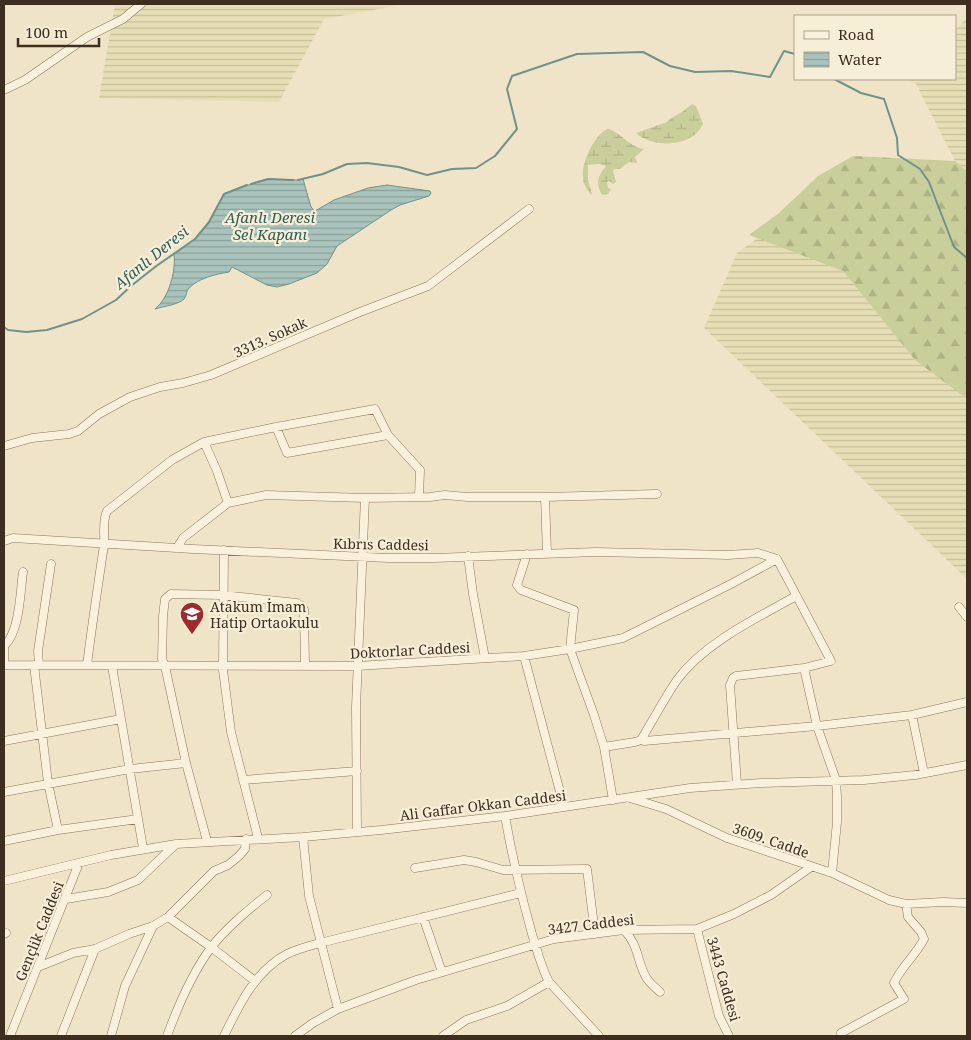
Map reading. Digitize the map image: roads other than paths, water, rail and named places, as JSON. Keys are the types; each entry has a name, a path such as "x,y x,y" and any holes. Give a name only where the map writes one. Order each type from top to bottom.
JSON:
{"street":[{"path":"4,90 25,80 87,37 123,19 141,4"},
{"name":"3313. Sokak","path":"4,446 32,438 69,434 78,431 99,414 130,397 160,387 211,375 360,312 428,286 529,209"},
{"path":"87,665 104,543 105,515 110,506 172,460 204,442 374,409 388,434 420,470 419,496"},
{"path":"276,427 287,453 388,434"},
{"path":"204,442 228,502"},
{"path":"177,548 183,538 228,502 266,495 364,498 445,495 467,497 545,497 657,494"},
{"path":"545,497 547,553"},
{"path":"357,831 357,666 364,498"},
{"name":"Kıbrıs Caddesi","path":"4,541 13,538 177,548 434,558 596,552 728,556 758,553 778,559"},
{"path":"224,550 222,666 231,732 258,838"},
{"path":"527,554 517,585 521,590 574,610 570,649 604,747 613,800"},
{"path":"468,556 485,658"},
{"path":"738,784 730,685 733,678 736,676 804,668 831,661 778,559"},
{"name":"Doktorlar Caddesi","path":"4,665 357,666 524,656 623,638 778,559"},
{"path":"51,564 36,665 48,783 58,830"},
{"path":"4,665 4,644 12,634 16,620 22,572"},
{"path":"207,841 186,763 162,659 163,616 166,599 171,594 222,596 297,603 304,610 305,666"},
{"path":"641,740 678,679 701,656 728,634 796,596"},
{"path":"959,607 967,616"},
{"path":"524,656 564,808"},
{"path":"112,666 142,848"},
{"path":"804,668 817,726 836,780 838,797 837,822 832,873"},
{"path":"604,747 641,740 817,726 912,715 967,702"},
{"path":"912,715 924,773"},
{"path":"4,741 121,719"},
{"path":"4,792 130,769 186,763"},
{"name":"Ali Gaffar Okkan Caddesi","path":"4,881 142,848 207,841 303,837 505,816 629,798 667,790 738,784 864,780 924,773 967,765"},
{"path":"244,780 357,771"},
{"name":"3609. Cadde","path":"629,798 655,804 727,838 832,873 889,900 906,904 967,903"},
{"path":"505,816 515,870 544,972 550,982 599,1036"},
{"path":"4,841 58,830 138,819"},
{"path":"303,837 309,896 338,1009"},
{"path":"38,967 73,952 95,948 153,926 168,917 214,871 228,865 239,856 245,849 246,839"},
{"path":"66,899 108,892 138,880 176,844"},
{"path":"415,868 464,860 503,870 587,869 595,934"},
{"name":"Gençlik Caddesi","path":"10,1036 79,863"},
{"name":"3427 Caddesi","path":"295,1036 338,1009 416,980 554,939 624,930 697,929 734,914 771,894 811,867"},
{"path":"224,1036 240,1004 255,981 270,965 288,953 320,942 521,893"},
{"path":"168,1036 194,973 211,947 250,908 267,895"},
{"path":"841,1033 904,999 894,982 919,949 924,939 908,917 906,904"},
{"path":"168,917 255,981"},
{"path":"423,917 442,972"},
{"path":"111,1036 125,986 153,926"},
{"name":"3443 Caddesi","path":"697,929 720,1016 729,1036"},
{"path":"624,930 630,936 646,977 660,992"},
{"path":"61,1036 95,948"},
{"path":"443,1036 466,1020 507,1006 550,982"}],"water":[{"name":"Afanlı Deresi Sel Kapanı","path":"268,179 303,179 311,207 315,211 334,200 368,188 387,185 430,191 431,193 429,196 400,205 391,210 337,246 327,264 317,273 277,287 267,285 232,267 229,272 208,277 193,285 188,289 185,298 181,301 155,309 168,291 173,276 174,254 195,239 209,222 224,194"}],"waterway":[{"path":"298,180 323,174 347,164 367,163 399,167 427,175 452,169 476,168 495,156 517,129 507,89 512,76 577,54 643,52 670,66 695,72 731,71 770,77 784,51 794,54"},
{"path":"836,80 861,93 884,99 897,138 898,155 920,169 929,182 954,247 967,258"},
{"name":"Afanlı Deresi","path":"251,184 268,179 293,180"},
{"name":"Afanlı Deresi","path":"4,327 8,330 26,332 47,330 82,319 116,300 155,267 195,239 209,222 224,194 247,185"}],"place":[{"name":"Atakum İmam Hatip Ortaokulu","path":"192,635"}]}
